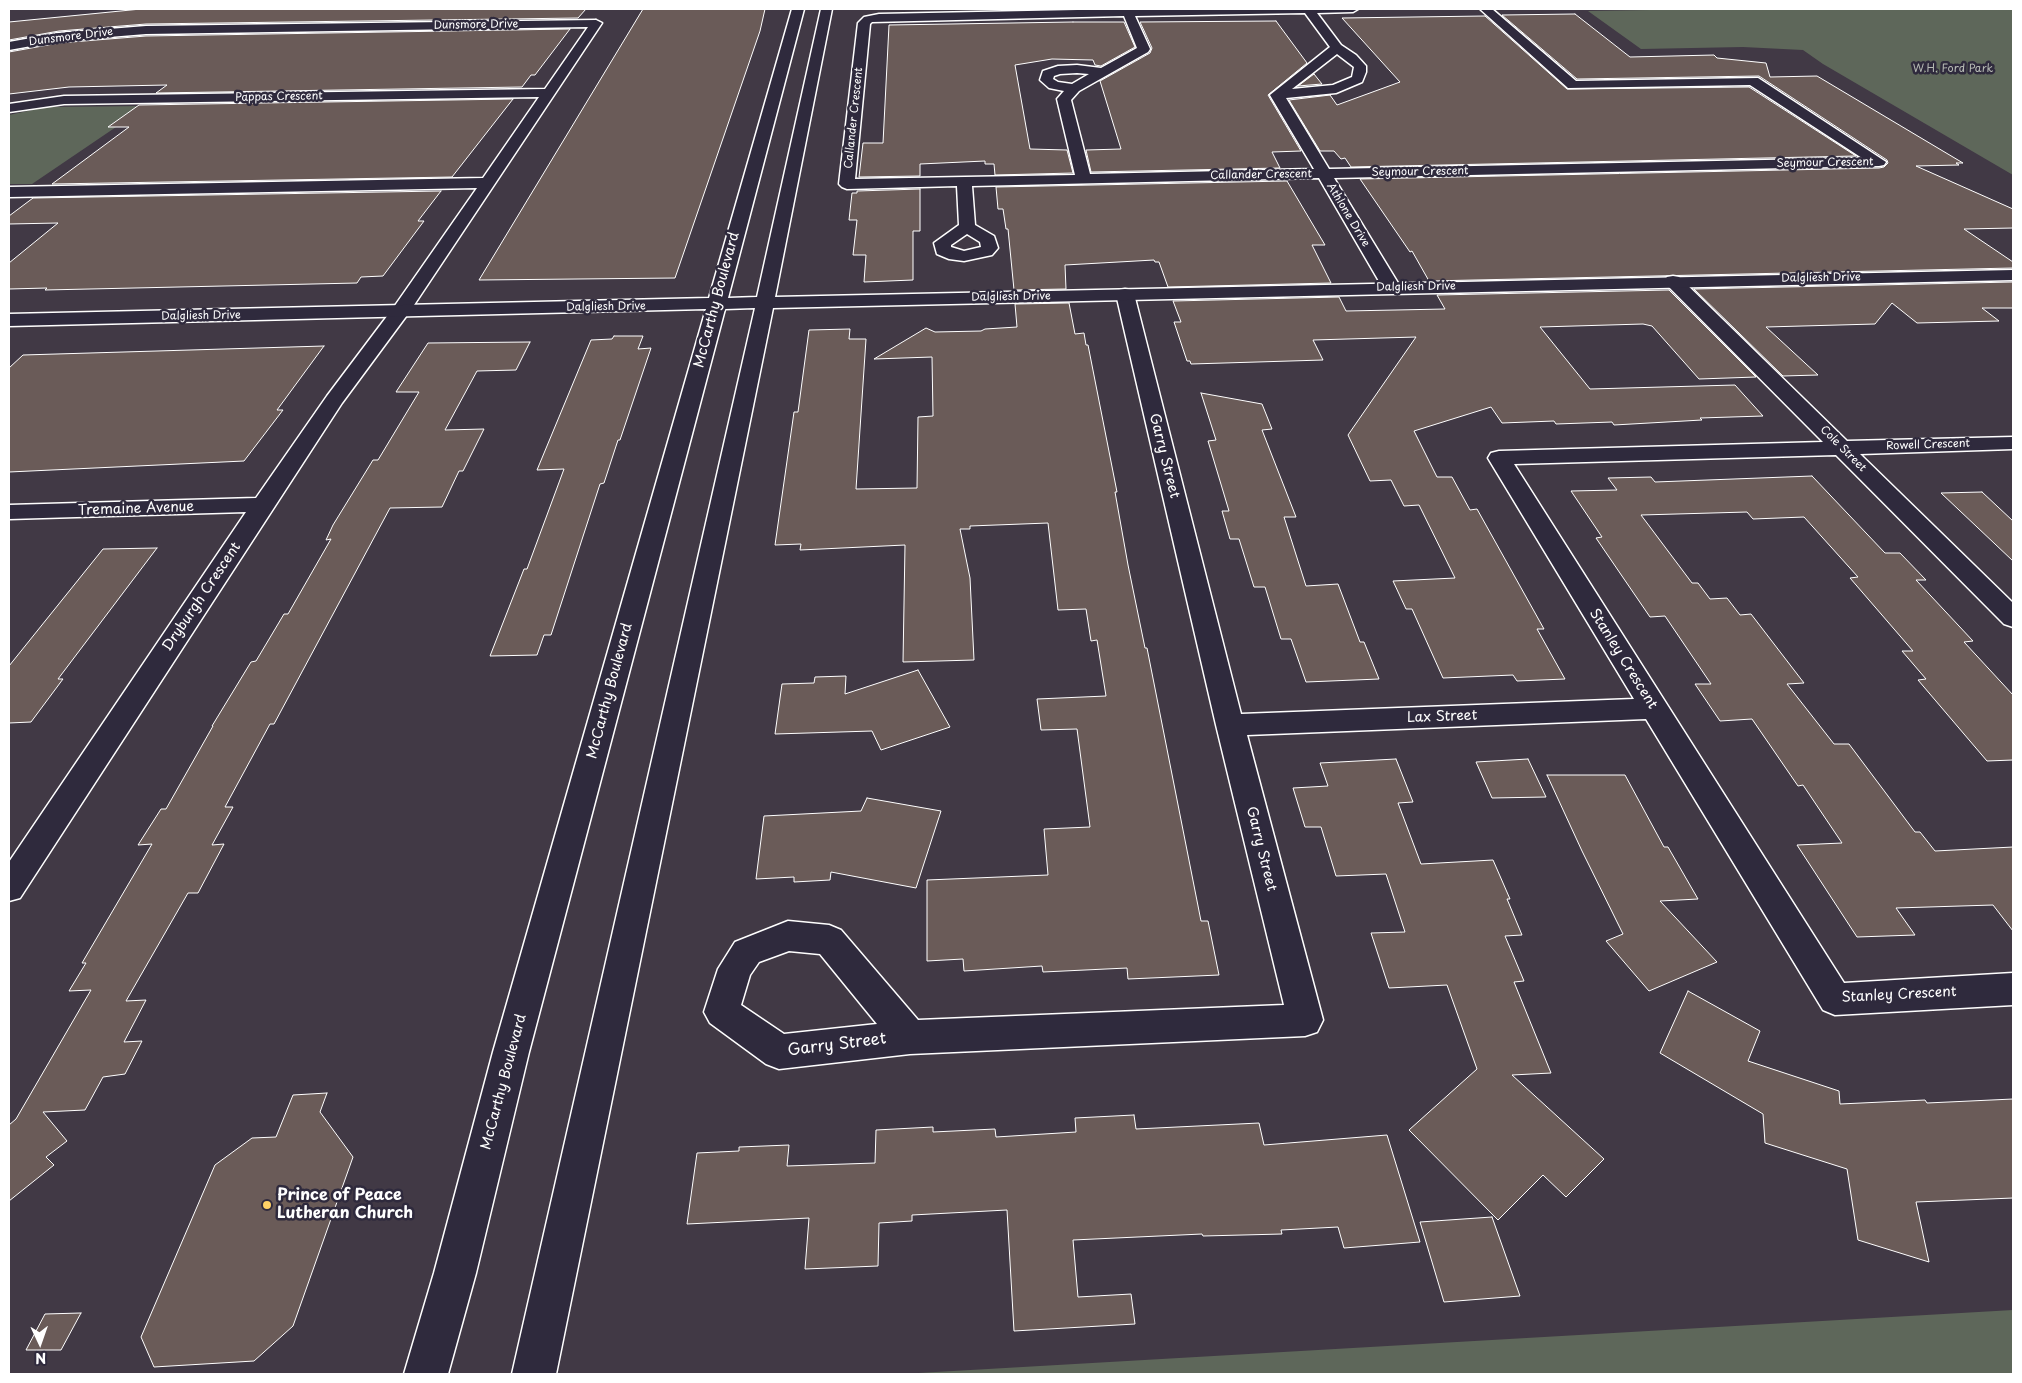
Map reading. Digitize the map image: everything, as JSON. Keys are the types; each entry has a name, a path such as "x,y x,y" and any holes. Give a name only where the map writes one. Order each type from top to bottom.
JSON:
{"street":[{"name":"McCarthy Boulevard","path":"426,1374 455,1273 511,1052 798,9"},
{"path":"534,1374 765,303 826,9"},
{"path":"1309,9 1353,9"},
{"path":"1277,95 1336,89 1357,78 1360,72 1360,66 1337,48 1309,9"},
{"name":"Callander Crescent","path":"1309,9 879,17 868,19 864,22 847,184 1324,174"},
{"name":"Seymour Crescent","path":"1324,174 1879,162 1753,81 1573,85 1485,9"},
{"path":"1084,180 1064,99 1074,88 1144,49 1128,12"},
{"path":"432,25 444,14"},
{"name":"Dunsmore Drive","path":"9,46 60,37 146,30 596,23 401,311"},
{"path":"1277,95 1337,48"},
{"path":"1074,88 1054,85 1046,80 1048,74 1058,70 1077,69 1103,72"},
{"name":"Pappas Crescent","path":"9,108 64,100 549,92"},
{"name":"Athlone Drive","path":"1277,95 1392,288"},
{"path":"964,182 967,227"},
{"path":"9,192 488,183"},
{"name":"Dalgliesh Drive","path":"9,320 2013,274"},
{"name":"Cole Street","path":"1672,281 2013,618"},
{"name":"Garry Street","path":"910,1036 829,940 788,936 747,952 736,968 722,1012 779,1052 910,1036 1305,1020 1230,725 1125,294"},
{"name":"Dryburgh Crescent","path":"9,888 334,400 401,311"},
{"name":"Rowell Crescent","path":"1842,448 2013,442"},
{"name":"Stanley Crescent","path":"1842,448 1499,458 1835,999 2013,989"},
{"name":"Tremaine Avenue","path":"9,512 263,505"},
{"name":"Lax Street","path":"1230,725 1654,708"}],"green space":[{"name":"W.H. Ford Park","path":"2013,9 2013,175 1823,64 1803,50 1743,47 1641,49 1588,11"},
{"path":"147,106 32,184 9,184 9,115 46,107"},
{"path":"2013,1310 2013,1374 901,1374"}],"building":[{"path":"141,9 586,9 578,18 146,24 59,31 9,40 9,22"},
{"path":"643,9 765,9 760,31 675,278 479,280"},
{"path":"1575,14 1630,57 1714,55 1717,58 1766,63 1770,77 1817,76 1963,163 1956,163 1959,165 1916,166 2013,209 2013,228 1964,229 2013,262 2013,268 1429,281 1412,251 1410,252 1360,179 1879,168 1884,167 1888,163 1887,160 1759,76 1577,79 1502,15"},
{"path":"1485,16 1567,89 1749,87 1856,156 1351,167 1345,158 1341,159 1334,151 1320,151 1289,100 1330,95 1337,105 1400,82 1342,18"},
{"path":"1276,21 1307,63 1268,95 1301,151 1272,152 1280,168 1091,172 1086,150 1121,149 1100,81 1150,53 1152,48 1140,22"},
{"path":"1124,22 1135,47 1101,66 1095,65 1093,60 1052,59 1015,65 1030,149 1067,150 1073,173 995,175 994,164 985,164 985,161 920,164 920,176 859,177 863,143 883,143 889,25"},
{"path":"570,29 535,75 531,75 522,87 156,93 167,85 69,87 9,94 9,52 59,43 146,36"},
{"path":"1314,74 1322,84 1298,86"},
{"path":"513,99 452,177 52,184 129,127 108,127 139,105"},
{"path":"1287,181 1325,245 1312,245 1331,283 1168,287 1159,262 1154,260 1065,265 1066,289 1014,290 1008,229 1006,229 1003,209 998,209 996,187"},
{"path":"920,189 920,231 913,231 913,280 864,282 866,255 853,255 857,220 849,220 852,193 857,193 857,191"},
{"path":"441,191 418,221 424,221 383,276 361,277 357,283 45,290 47,288 9,289 9,263 58,223 9,224 9,216 33,198"},
{"path":"2013,282 2013,308 1982,308 1999,321 1917,323 1892,303 1875,324 1766,327 1818,375 1783,376 1694,289"},
{"path":"1669,290 1756,377 1699,379 1652,326 1643,324 1540,327 1590,389 1735,385 1763,416 1700,418 1702,420 1614,425 1612,422 1556,424 1554,421 1502,423 1491,407 1414,431 1437,477 1452,477 1470,510 1477,509 1544,629 1537,629 1565,679 1517,681 1513,675 1443,678 1412,609 1406,609 1393,581 1455,578 1419,505 1404,506 1391,480 1370,481 1348,435 1416,337 1313,340 1323,360 1191,364 1190,361 1187,361 1174,322 1181,322 1173,301 1339,297 1346,311 1445,309 1437,295"},
{"path":"1069,303 1075,334 1084,333 1086,345 1088,345 1117,492 1115,492 1128,565 1145,648 1147,648 1201,921 1208,921 1219,975 1128,979 1127,968 1043,972 1042,966 964,971 963,959 927,961 927,880 1048,875 1044,829 1090,827 1077,729 1041,730 1037,699 1106,696 1097,640 1091,641 1086,609 1058,610 1048,523 970,526 970,529 960,529 970,578 974,660 903,662 905,545 800,550 801,544 775,545 794,412 798,412 809,330 850,329 849,339 866,339 856,489 917,488 918,417 933,416 932,357 874,359 926,328 935,332 981,331 985,329 1017,327 1015,304"},
{"path":"614,336 643,336 638,349 651,348 604,483 600,484 551,635 544,635 537,655 490,656 524,569 527,569 564,469 537,470 591,340 612,339"},
{"path":"530,342 516,370 477,371 445,430 484,429 463,471 459,471 442,507 390,508 274,724 270,724 225,807 233,807 212,845 224,844 198,893 188,893 126,1001 146,1000 124,1042 142,1041 125,1074 103,1077 85,1110 43,1112 67,1141 46,1157 54,1165 9,1201 9,1125 16,1119 91,990 69,991 86,963 82,963 152,844 138,845 161,809 166,809 212,726 251,662 256,661 284,614 288,614 331,539 326,540 333,525 373,460 378,460 419,392 396,392 428,343"},
{"path":"324,346 277,410 283,410 244,461 9,472 9,368 23,355"},
{"path":"1201,393 1262,404 1272,429 1262,430 1296,517 1284,517 1306,586 1338,584 1360,642 1364,642 1379,679 1306,682 1291,639 1281,639 1265,587 1254,587 1239,539 1230,539 1222,511 1229,511 1208,441 1216,440"},
{"path":"1812,476 1885,553 1900,553 1926,580 1916,580 1973,641 1964,642 2013,695 2013,760 1987,761 1918,680 1926,679 1902,651 1913,651 1850,578 1858,577 1804,517 1753,519 1747,512 1641,515 1692,583 1698,583 1710,599 1727,598 1740,615 1751,614 1804,683 1787,684 1834,744 1849,744 1915,832 1920,832 1935,851 2013,847 2013,931 1993,905 1896,908 1915,935 1857,937 1797,845 1842,843 1803,785 1798,786 1752,719 1720,721 1695,684 1711,684 1665,616 1650,617 1596,538 1602,537 1571,491 1617,490 1608,478 1651,477 1655,482"},
{"path":"1982,492 2013,521 2013,561 1941,493"},
{"path":"157,548 58,679 63,679 31,722 9,723 9,666 103,549"},
{"path":"918,670 950,727 881,750 872,731 775,734 782,684 814,683 815,677 846,676 845,694"},
{"path":"1396,759 1413,802 1398,803 1421,864 1493,860 1510,899 1507,899 1522,935 1505,936 1524,981 1514,982 1551,1073 1512,1075 1604,1159 1566,1197 1543,1175 1498,1220 1409,1130 1477,1069 1447,985 1389,988 1371,933 1405,932 1386,874 1336,876 1321,827 1305,827 1293,788 1328,786 1320,763"},
{"path":"1528,759 1546,797 1492,798 1476,762"},
{"path":"1547,775 1625,775 1664,847 1668,847 1698,899 1660,901 1717,962 1649,991 1606,941 1623,934"},
{"path":"867,798 941,811 916,888 831,872 830,880 794,882 794,877 756,879 764,816 861,811"},
{"path":"1688,991 1760,1031 1748,1061 1839,1091 1840,1104 1925,1100 1927,1103 2013,1099 2013,1198 1916,1202 1929,1262 1858,1240 1847,1169 1765,1143 1763,1114 1660,1053"},
{"name":"Prince of Peace Lutheran Church","path":"327,1093 320,1112 353,1157 293,1326 254,1361 154,1367 141,1337 215,1165 252,1138 276,1137 293,1095"},
{"path":"1134,1115 1136,1129 1259,1123 1264,1145 1387,1135 1420,1242 1344,1248 1338,1227 1281,1230 1282,1234 1203,1236 1202,1234 1073,1240 1078,1297 1131,1294 1135,1324 1014,1331 1007,1210 912,1215 912,1221 879,1223 878,1266 805,1269 809,1218 687,1224 697,1153 739,1151 739,1147 789,1145 787,1166 875,1163 876,1130 933,1127 933,1132 995,1129 996,1137 1076,1132 1075,1118"},
{"path":"1492,1217 1520,1296 1444,1302 1420,1222"},
{"path":"81,1313 61,1350 26,1350 45,1314"}],"place":[{"name":"Prince of Peace Lutheran Church","path":"267,1205"}]}
